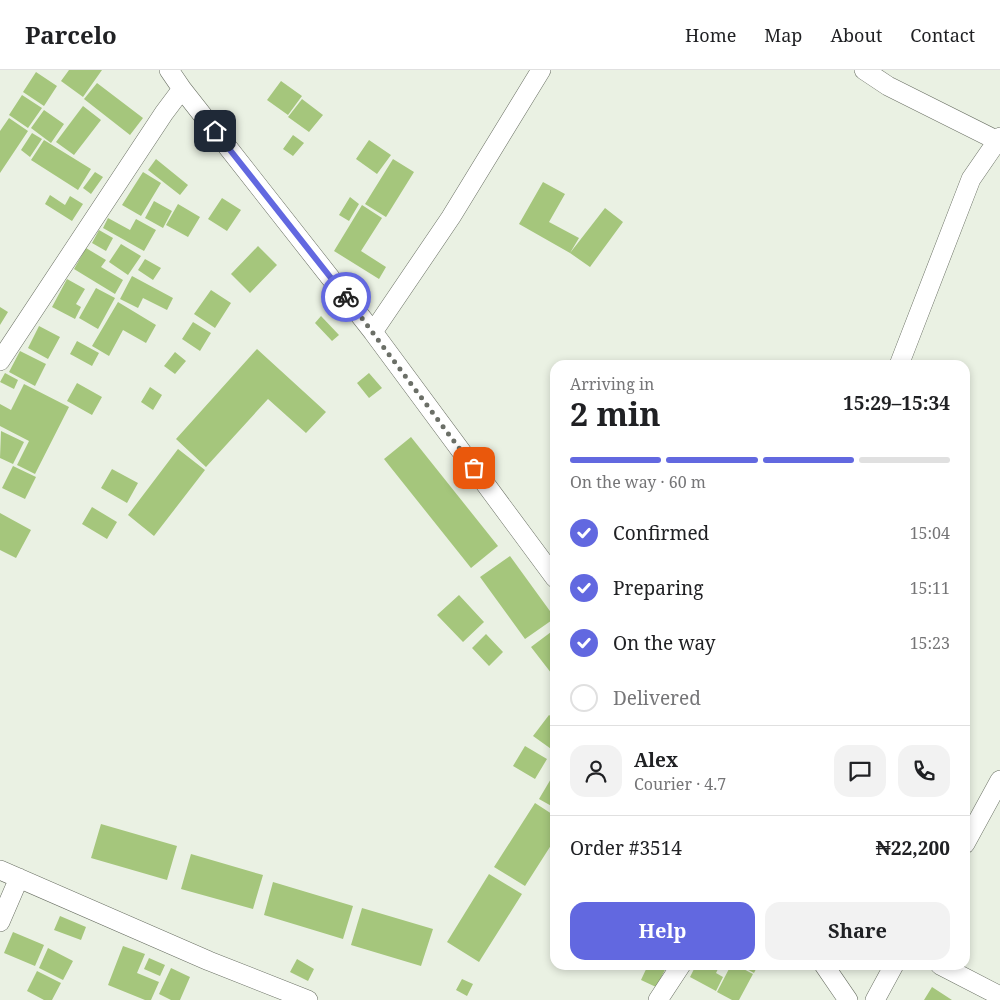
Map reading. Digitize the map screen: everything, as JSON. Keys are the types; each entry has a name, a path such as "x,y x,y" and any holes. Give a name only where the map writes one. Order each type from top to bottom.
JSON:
{"street":[{"path":"169,70 373,332 550,571"},
{"path":"373,332 451,217 541,70"},
{"path":"864,70 888,86 999,140 971,179 901,360"},
{"path":"0,361 164,113 182,89"},
{"path":"970,835 1000,780"},
{"path":"978,820 1000,808"},
{"path":"0,870 209,961 308,1000"},
{"path":"0,922 19,878"},
{"path":"658,1000 678,970"},
{"path":"827,970 848,1000"},
{"path":"875,1000 891,970"},
{"path":"950,970 1000,996"}],"building":[{"path":"69,70 102,70 83,97 61,81"},
{"path":"36,72 57,86 44,106 23,92"},
{"path":"281,81 302,96 288,115 267,100"},
{"path":"97,83 143,118 130,135 84,99"},
{"path":"22,95 42,108 28,128 9,115"},
{"path":"302,99 323,115 309,132 288,117"},
{"path":"83,106 101,120 74,155 56,142"},
{"path":"44,110 64,124 51,143 31,128"},
{"path":"9,118 28,131 0,173 0,131"},
{"path":"32,133 42,139 30,157 21,150"},
{"path":"293,135 304,143 293,156 283,149"},
{"path":"44,140 91,169 78,190 31,160"},
{"path":"369,140 391,155 377,174 356,159"},
{"path":"156,159 188,185 180,195 148,170"},
{"path":"393,159 414,172 386,217 365,204"},
{"path":"95,172 103,177 91,194 83,188"},
{"path":"143,172 161,183 141,216 122,205"},
{"path":"543,182 565,194 549,222 579,238 570,253 519,224"},
{"path":"50,195 65,205 70,196 83,204 72,221 45,204"},
{"path":"350,197 359,204 349,221 339,215"},
{"path":"222,198 241,210 227,231 208,219"},
{"path":"154,201 172,211 163,228 145,218"},
{"path":"178,204 200,217 188,237 166,225"},
{"path":"362,205 382,218 361,251 386,267 379,279 334,251"},
{"path":"605,208 623,222 590,267 570,253"},
{"path":"108,218 130,230 136,219 156,230 144,251 103,228"},
{"path":"99,230 113,238 106,251 92,243"},
{"path":"121,244 141,256 128,275 109,262"},
{"path":"258,246 277,265 250,293 231,274"},
{"path":"86,248 106,260 101,267 123,280 115,294 74,269"},
{"path":"145,259 161,268 153,280 138,270"},
{"path":"132,276 173,298 167,310 143,298 138,308 120,299"},
{"path":"67,279 85,289 76,304 81,307 75,319 52,307"},
{"path":"96,288 115,298 98,329 79,318"},
{"path":"211,290 231,303 215,328 194,314"},
{"path":"118,302 156,325 146,343 123,330 109,356 92,346"},
{"path":"0,307 8,312 0,325"},
{"path":"321,316 339,335 332,341 315,323"},
{"path":"193,322 211,333 200,351 182,339"},
{"path":"39,326 60,337 48,359 28,348"},
{"path":"77,341 99,353 92,366 70,354"},
{"path":"257,349 326,412 306,433 268,399 206,467 176,439"},
{"path":"20,351 46,364 35,386 9,372"},
{"path":"175,352 186,361 175,374 164,366"},
{"path":"5,373 18,380 14,389 0,382"},
{"path":"369,373 382,388 369,398 357,383"},
{"path":"77,383 102,397 92,415 67,401"},
{"path":"24,384 69,407 35,474 17,465 29,441 0,426 0,404 11,410"},
{"path":"150,387 162,395 153,410 141,402"},
{"path":"1,431 24,442 13,464 0,458"},
{"path":"411,437 498,546 471,568 384,459"},
{"path":"178,449 205,470 154,536 128,515"},
{"path":"13,466 36,477 25,499 2,488"},
{"path":"112,469 138,483 127,503 101,488"},
{"path":"92,507 117,522 107,539 82,524"},
{"path":"0,513 31,530 16,558 0,550"},
{"path":"510,556 550,611 550,622 525,639 480,577"},
{"path":"459,595 484,622 463,642 437,615"},
{"path":"550,633 550,672 531,647"},
{"path":"486,634 503,652 489,666 472,648"},
{"path":"549,715 550,716 550,748 533,736"},
{"path":"525,746 547,759 535,779 513,766"},
{"path":"550,780 550,805 539,799"},
{"path":"535,803 550,813 550,847 525,886 494,867"},
{"path":"101,824 177,846 167,880 91,858"},
{"path":"191,854 263,875 253,909 181,889"},
{"path":"489,874 522,894 479,962 447,942"},
{"path":"273,882 353,906 343,939 264,915"},
{"path":"362,908 433,929 421,966 351,945"},
{"path":"60,916 86,927 81,940 54,930"},
{"path":"13,932 44,945 35,966 4,953"},
{"path":"123,946 145,954 137,973 159,982 151,1000 145,1000 108,985"},
{"path":"48,948 73,961 63,980 39,968"},
{"path":"149,958 165,965 160,976 144,969"},
{"path":"297,959 314,969 308,981 290,972"},
{"path":"171,968 190,977 180,1000 171,1000 159,994"},
{"path":"646,970 665,970 656,987 641,980"},
{"path":"694,970 718,970 716,973 723,977 716,991 690,977"},
{"path":"728,970 745,970 753,974 739,1000 732,1000 717,992"},
{"path":"37,971 61,983 52,1000 44,1000 27,991"},
{"path":"462,979 473,984 467,996 456,990"},
{"path":"932,987 952,1000 924,1000"}],"way so far":[{"path":"346,297 474,468"}],"route":[{"path":"215,131 346,297"}]}
